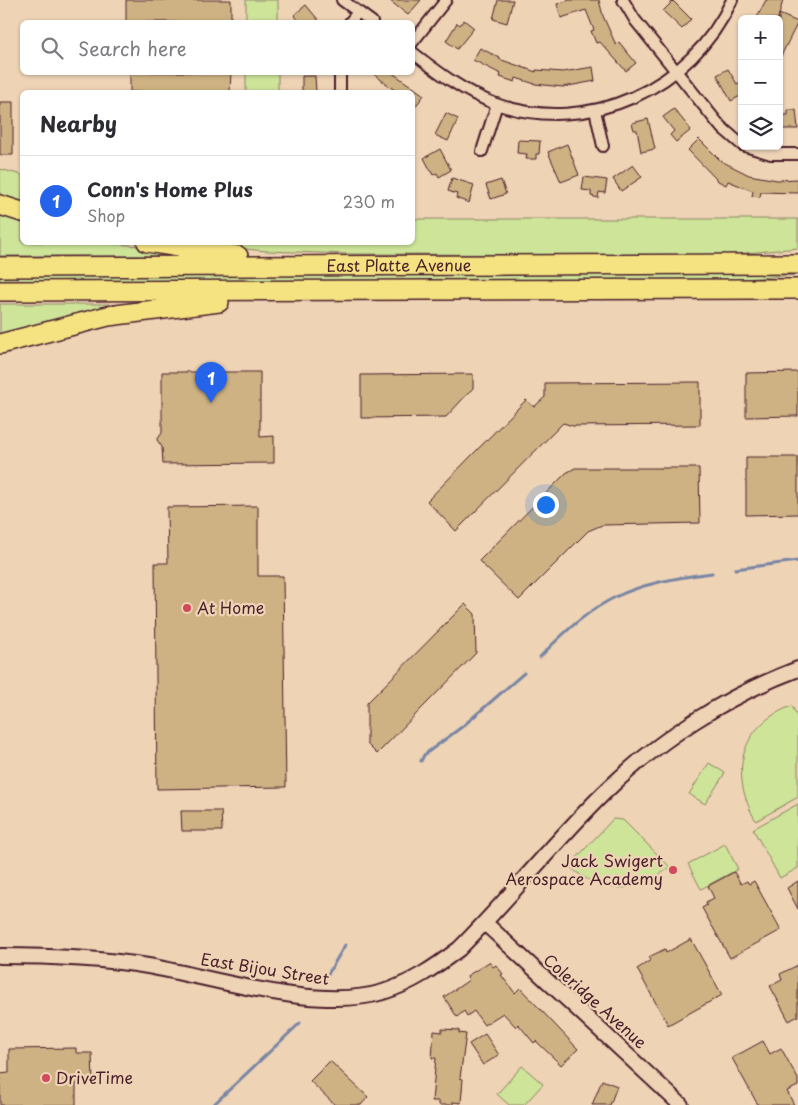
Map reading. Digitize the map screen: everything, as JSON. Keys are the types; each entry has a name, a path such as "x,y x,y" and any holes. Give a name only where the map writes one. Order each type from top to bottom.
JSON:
{"highway":[{"path":"0,205 20,211"},
{"path":"166,245 306,265"},
{"name":"East Platte Avenue","path":"0,267 798,264"},
{"name":"East Platte Avenue","path":"0,291 288,292 798,289"},
{"path":"0,344 108,316 288,292"}],"street":[{"path":"342,0 369,20"},
{"path":"415,40 446,0"},
{"path":"623,0 635,20 720,126 738,141"},
{"path":"415,54 458,86 497,104 550,114 596,110 637,97 676,72 707,40 732,0"},
{"path":"352,20 358,12"},
{"path":"340,75 340,90"},
{"path":"482,151 497,104"},
{"path":"596,110 603,146"},
{"path":"759,150 771,154 798,154"},
{"name":"East Bijou Street","path":"0,956 109,961 312,998 357,997 382,992 433,969 459,949 598,800 649,753 736,697 798,669"},
{"name":"Coleridge Avenue","path":"485,923 681,1105"}],"green space":[{"path":"246,0 278,0 278,20 246,20"},
{"path":"246,75 278,75 278,90 246,90"},
{"path":"0,169 20,174 20,202 0,196"},
{"path":"0,210 20,217 20,245 130,245 159,251 169,256 0,256"},
{"path":"415,219 798,219 798,248 726,255 348,254 267,251 202,245 415,245"},
{"path":"798,271 798,275 661,285 0,289 0,273"},
{"path":"0,304 109,304 109,309 0,338"},
{"path":"792,706 798,718 798,797 756,821 748,804 743,786 742,769 744,753 750,739 760,726 774,715"},
{"path":"709,763 725,773 705,804 689,794"},
{"path":"798,804 798,868 780,878 753,829"},
{"path":"613,819 623,820 670,867 644,882 619,888 594,883 569,866"},
{"path":"725,844 738,869 701,889 688,864"},
{"path":"522,1066 543,1084 524,1105 509,1105 497,1094"}],"building":[{"path":"126,0 231,0 231,20 126,20"},
{"path":"389,0 421,0 408,15"},
{"path":"498,0 513,0 507,23 493,19"},
{"path":"569,0 599,0 603,16 616,45 619,42 636,63 626,71 600,42 596,43 591,31 594,30 586,10 561,18 557,4"},
{"path":"766,0 783,0 779,15 758,15"},
{"path":"673,1 691,19 682,29 663,11"},
{"path":"306,5 318,20 298,20 294,15"},
{"path":"783,16 798,22 783,52"},
{"path":"464,20 474,28 457,49 446,41 457,23 460,25"},
{"path":"480,48 499,59 536,72 536,70 563,72 593,67 595,81 563,87 535,84 516,78 515,82 500,77 501,74 473,60"},
{"path":"728,69 738,83 738,97 731,101 717,75"},
{"path":"130,75 231,75 230,90 130,90"},
{"path":"375,75 395,75 424,95 415,107 415,90 394,90"},
{"path":"302,76 315,76 316,90 302,90"},
{"path":"0,102 13,102 13,155 0,155"},
{"path":"674,109 691,130 676,142 670,135 674,131 663,117"},
{"path":"788,110 796,110 798,129 783,129 783,115 788,115"},
{"path":"446,113 458,119 448,141 435,135"},
{"path":"648,119 655,149 641,152 637,130 634,130 632,123"},
{"path":"699,139 721,161 749,175 777,180 798,179 798,193 761,192 760,197 752,196 753,191 728,181 726,185 718,181 688,150"},
{"path":"518,140 540,141 539,154 536,154 536,159 526,159 527,154 517,153"},
{"path":"567,144 579,175 561,182 548,152"},
{"path":"440,149 451,170 439,177 437,173 433,175 424,158"},
{"path":"633,165 642,177 621,191 613,179"},
{"path":"584,177 607,180 605,193 599,192 598,198 591,196 591,191 582,190"},
{"path":"452,178 474,185 469,203 456,198 457,194 448,191"},
{"path":"501,180 506,194 491,199 486,185"},
{"path":"162,372 260,372 260,437 274,436 274,463 163,464 162,447 157,440 162,433"},
{"path":"798,372 798,416 746,417 746,373"},
{"path":"473,374 473,388 446,417 361,418 361,375"},
{"path":"700,382 700,425 573,426 563,423 456,531 427,501 526,400 534,407 545,397 545,383"},
{"path":"746,457 798,457 798,514 746,515"},
{"path":"575,468 699,468 700,523 602,525 588,531 519,600 479,561 566,473"},
{"path":"258,506 258,576 283,576 286,787 157,789 155,563 168,563 167,507"},
{"path":"465,604 475,614 476,653 377,754 367,744 367,703"},
{"path":"181,811 221,811 222,831 182,831"},
{"path":"734,872 741,884 747,881 749,884 754,881 781,930 730,958 702,908 707,905 706,902 714,898 708,886"},
{"path":"798,881 798,909 787,888"},
{"path":"691,939 722,995 668,1025 637,969 651,960 649,957 665,949 666,953"},
{"path":"489,962 493,967 496,965 515,993 520,988 578,1049 561,1065 536,1041 534,1043 518,1024 516,1027 503,1013 484,1025 474,1011 467,1016 464,1011 457,1017 444,997 469,980 467,976"},
{"path":"798,965 798,1016 789,1021 770,986 782,980 780,974"},
{"path":"442,1029 459,1030 459,1033 466,1034 460,1078 463,1079 461,1103 453,1102 453,1105 439,1105 439,1101 432,1101 436,1058 432,1058 434,1031 442,1032"},
{"path":"485,1034 499,1055 483,1065 469,1044"},
{"path":"763,1041 770,1054 781,1048 798,1079 798,1086 787,1091 794,1105 758,1105 732,1058"},
{"name":"DriveTime","path":"76,1048 76,1053 92,1053 93,1083 76,1084 76,1105 0,1105 0,1074 9,1073 9,1049"},
{"path":"330,1061 368,1097 361,1105 335,1105 310,1081"},
{"path":"602,1080 617,1086 610,1105 592,1105"}],"waterway":[{"path":"735,569 798,561"},
{"path":"540,657 580,620 617,596 658,582 712,573"},
{"path":"421,761 424,755 463,726 524,673"},
{"path":"324,981 345,945"},
{"path":"213,1105 300,1023"}],"place":[{"name":"Conn's Home Plus","path":"211,403"},
{"name":"At Home","path":"187,608"},
{"name":"Jack Swigert Aerospace Academy","path":"673,870"},
{"name":"DriveTime","path":"46,1078"}]}
